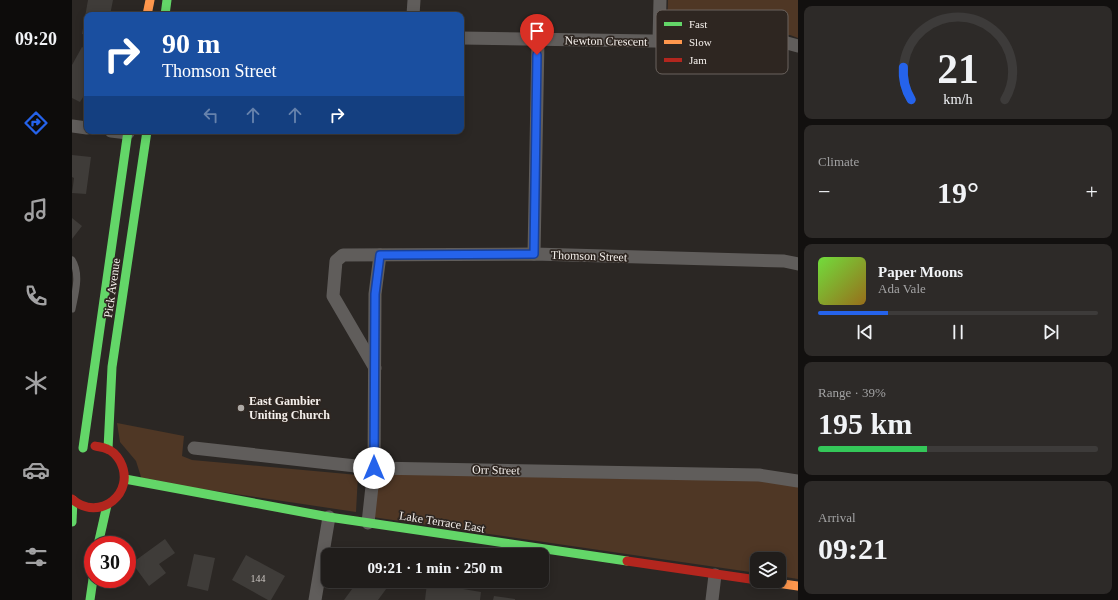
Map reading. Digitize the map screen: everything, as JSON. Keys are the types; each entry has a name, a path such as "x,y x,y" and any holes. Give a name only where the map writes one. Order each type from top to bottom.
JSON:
{"main road":[{"path":"148,12 150,0"},
{"path":"165,12 167,0"},
{"name":"Pick Avenue","path":"83,448 128,134"},
{"name":"Pick Avenue","path":"108,449 112,367 147,134"},
{"path":"72,522 73,500 89,508 98,508 107,505 116,499 122,490 125,479 124,467 118,457 108,449 100,446 91,446 74,453"},
{"name":"Lake Terrace East","path":"125,479 329,517 750,579"},
{"path":"100,536 107,505"},
{"path":"786,584 798,586"},
{"path":"90,600 92,588"}],"street":[{"path":"413,12 414,0"},
{"path":"660,0 660,10"},
{"name":"Newton Crescent","path":"464,38 656,41"},
{"path":"534,254 538,40"},
{"name":"Newton Crescent","path":"788,43 798,46"},
{"path":"72,126 84,128"},
{"name":"Thomson Street","path":"375,368 333,296 336,261 343,255 534,254 776,261 798,264"},
{"path":"368,523 374,468 375,294 380,255"},
{"name":"Orr Street","path":"194,448 374,468 759,474 798,481"},
{"path":"315,600 329,517"},
{"path":"712,600 715,575"}],"lane":[{"path":"72,260 76,269 77,281 72,310"}],"shaded area":[{"path":"668,0 798,0 798,38 788,35 788,10 668,10"},
{"path":"117,423 184,436 182,456 192,460 358,475 356,512 142,480 136,461 120,442"},
{"path":"379,474 758,481 798,486 798,579 786,577 786,552 750,552 750,572 372,517"}],"building":[{"path":"88,0 113,0 111,12 86,12"},
{"path":"84,23 84,34 82,34"},
{"path":"82,47 84,48 84,96 80,102 72,98 72,65"},
{"path":"72,155 91,157 86,194 72,193 74,178 72,177"},
{"path":"72,218 82,226 72,239"},
{"path":"165,539 175,553 159,564 166,573 149,586 136,568 136,560"},
{"path":"194,554 215,558 208,591 187,586"},
{"path":"246,555 285,576 271,600 268,600 232,580"},
{"path":"353,588 387,588 378,600 344,600"},
{"path":"426,588 457,588 481,592 480,600 425,600"},
{"path":"494,596 515,599 515,600 493,600"}],"traffic: fast":[{"path":"165,12 167,0"},
{"path":"83,448 128,134"},
{"path":"108,449 112,367 147,134"},
{"path":"125,479 329,517 627,561"},
{"path":"72,522 73,500"},
{"path":"100,536 107,505"},
{"path":"90,600 92,588"}],"traffic: slow":[{"path":"148,12 150,0"},
{"path":"786,584 798,586"}],"traffic: jam":[{"path":"72,499 83,506 93,508 104,506 112,501 119,493 123,484 124,473 120,461 111,451 95,446"},
{"path":"627,561 750,579"}],"place":[{"name":"East Gambier Uniting Church","path":"241,408"}],"route":[{"path":"374,468 375,294 380,255 534,254 537,55"}]}
